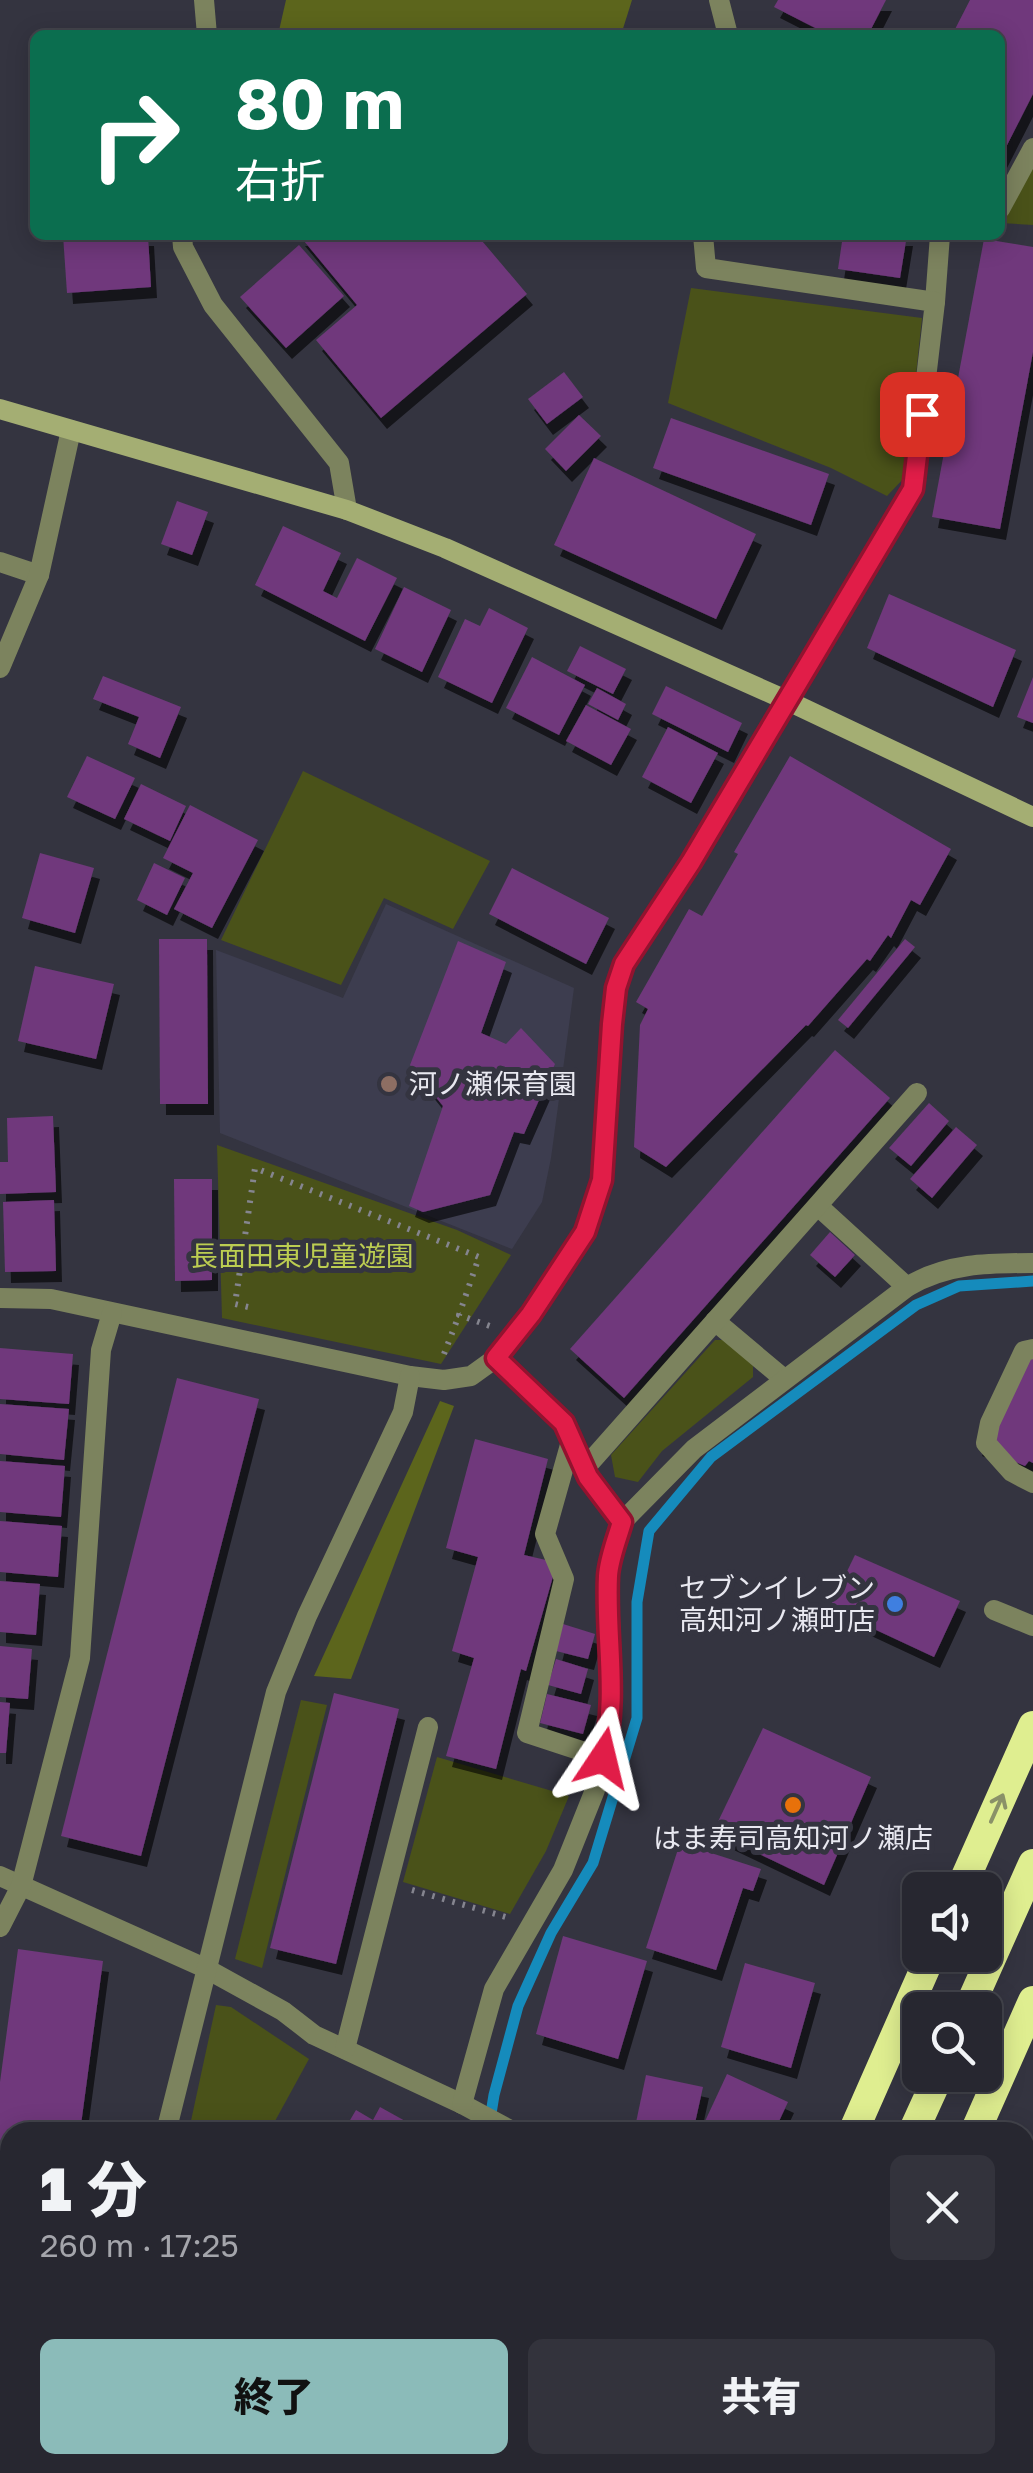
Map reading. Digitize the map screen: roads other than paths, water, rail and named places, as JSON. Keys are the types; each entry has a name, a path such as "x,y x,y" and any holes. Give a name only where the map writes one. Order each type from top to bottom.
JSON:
{"highway":[{"path":"968,1872 1033,1726"},
{"path":"976,1992 1033,1864"},
{"path":"857,2122 924,1972"},
{"path":"979,2122 1033,2000"},
{"path":"918,2122 932,2092"}],"street":[{"path":"204,0 206,30"},
{"path":"720,0 727,30"},
{"path":"1005,199 1033,148"},
{"path":"182,240 182,247 213,304 338,464 347,510"},
{"path":"703,240 706,268 935,302"},
{"path":"0,1298 51,1299 410,1376 444,1380 471,1376 496,1358 585,1232 602,1180 612,1024 616,988 624,964 691,862 913,489 940,240"},
{"path":"0,409 347,510 445,548 788,701 1033,818"},
{"path":"0,668 39,575 71,430"},
{"path":"0,562 39,575"},
{"path":"584,1468 917,1093"},
{"path":"818,1206 907,1287"},
{"path":"469,2108 494,1988 562,1870 594,1790 610,1734 614,1693 608,1573 622,1522 694,1449 921,1278 983,1263 1033,1263"},
{"path":"0,1927 22,1886 80,1658 101,1350 112,1313"},
{"path":"716,1321 784,1379"},
{"path":"1033,1350 1024,1351 990,1423 986,1443 1012,1472 1033,1483"},
{"path":"496,1358 564,1423 584,1468 622,1522"},
{"path":"168,2122 276,1692 307,1616 403,1412 410,1376"},
{"path":"572,1438 546,1534 564,1578 526,1734 603,1758"},
{"path":"994,1610 1033,1626"},
{"path":"345,2050 428,1727"},
{"path":"0,1876 205,1968 283,2011 314,2035 495,2122"}],"waterway":[{"path":"490,2122 518,2006 551,1933 593,1863 637,1718 637,1602 649,1531 711,1457 916,1305 959,1286 1033,1281"}],"place":[{"name":"河ノ瀬保育園","path":"389,1084"},
{"name":"セブンイレブン 高知河ノ瀬町店","path":"895,1604"},
{"name":"はま寿司高知河ノ瀬店","path":"793,1805"}],"park label":[{"name":"長面田東児童遊園","path":"302,1256"}]}
